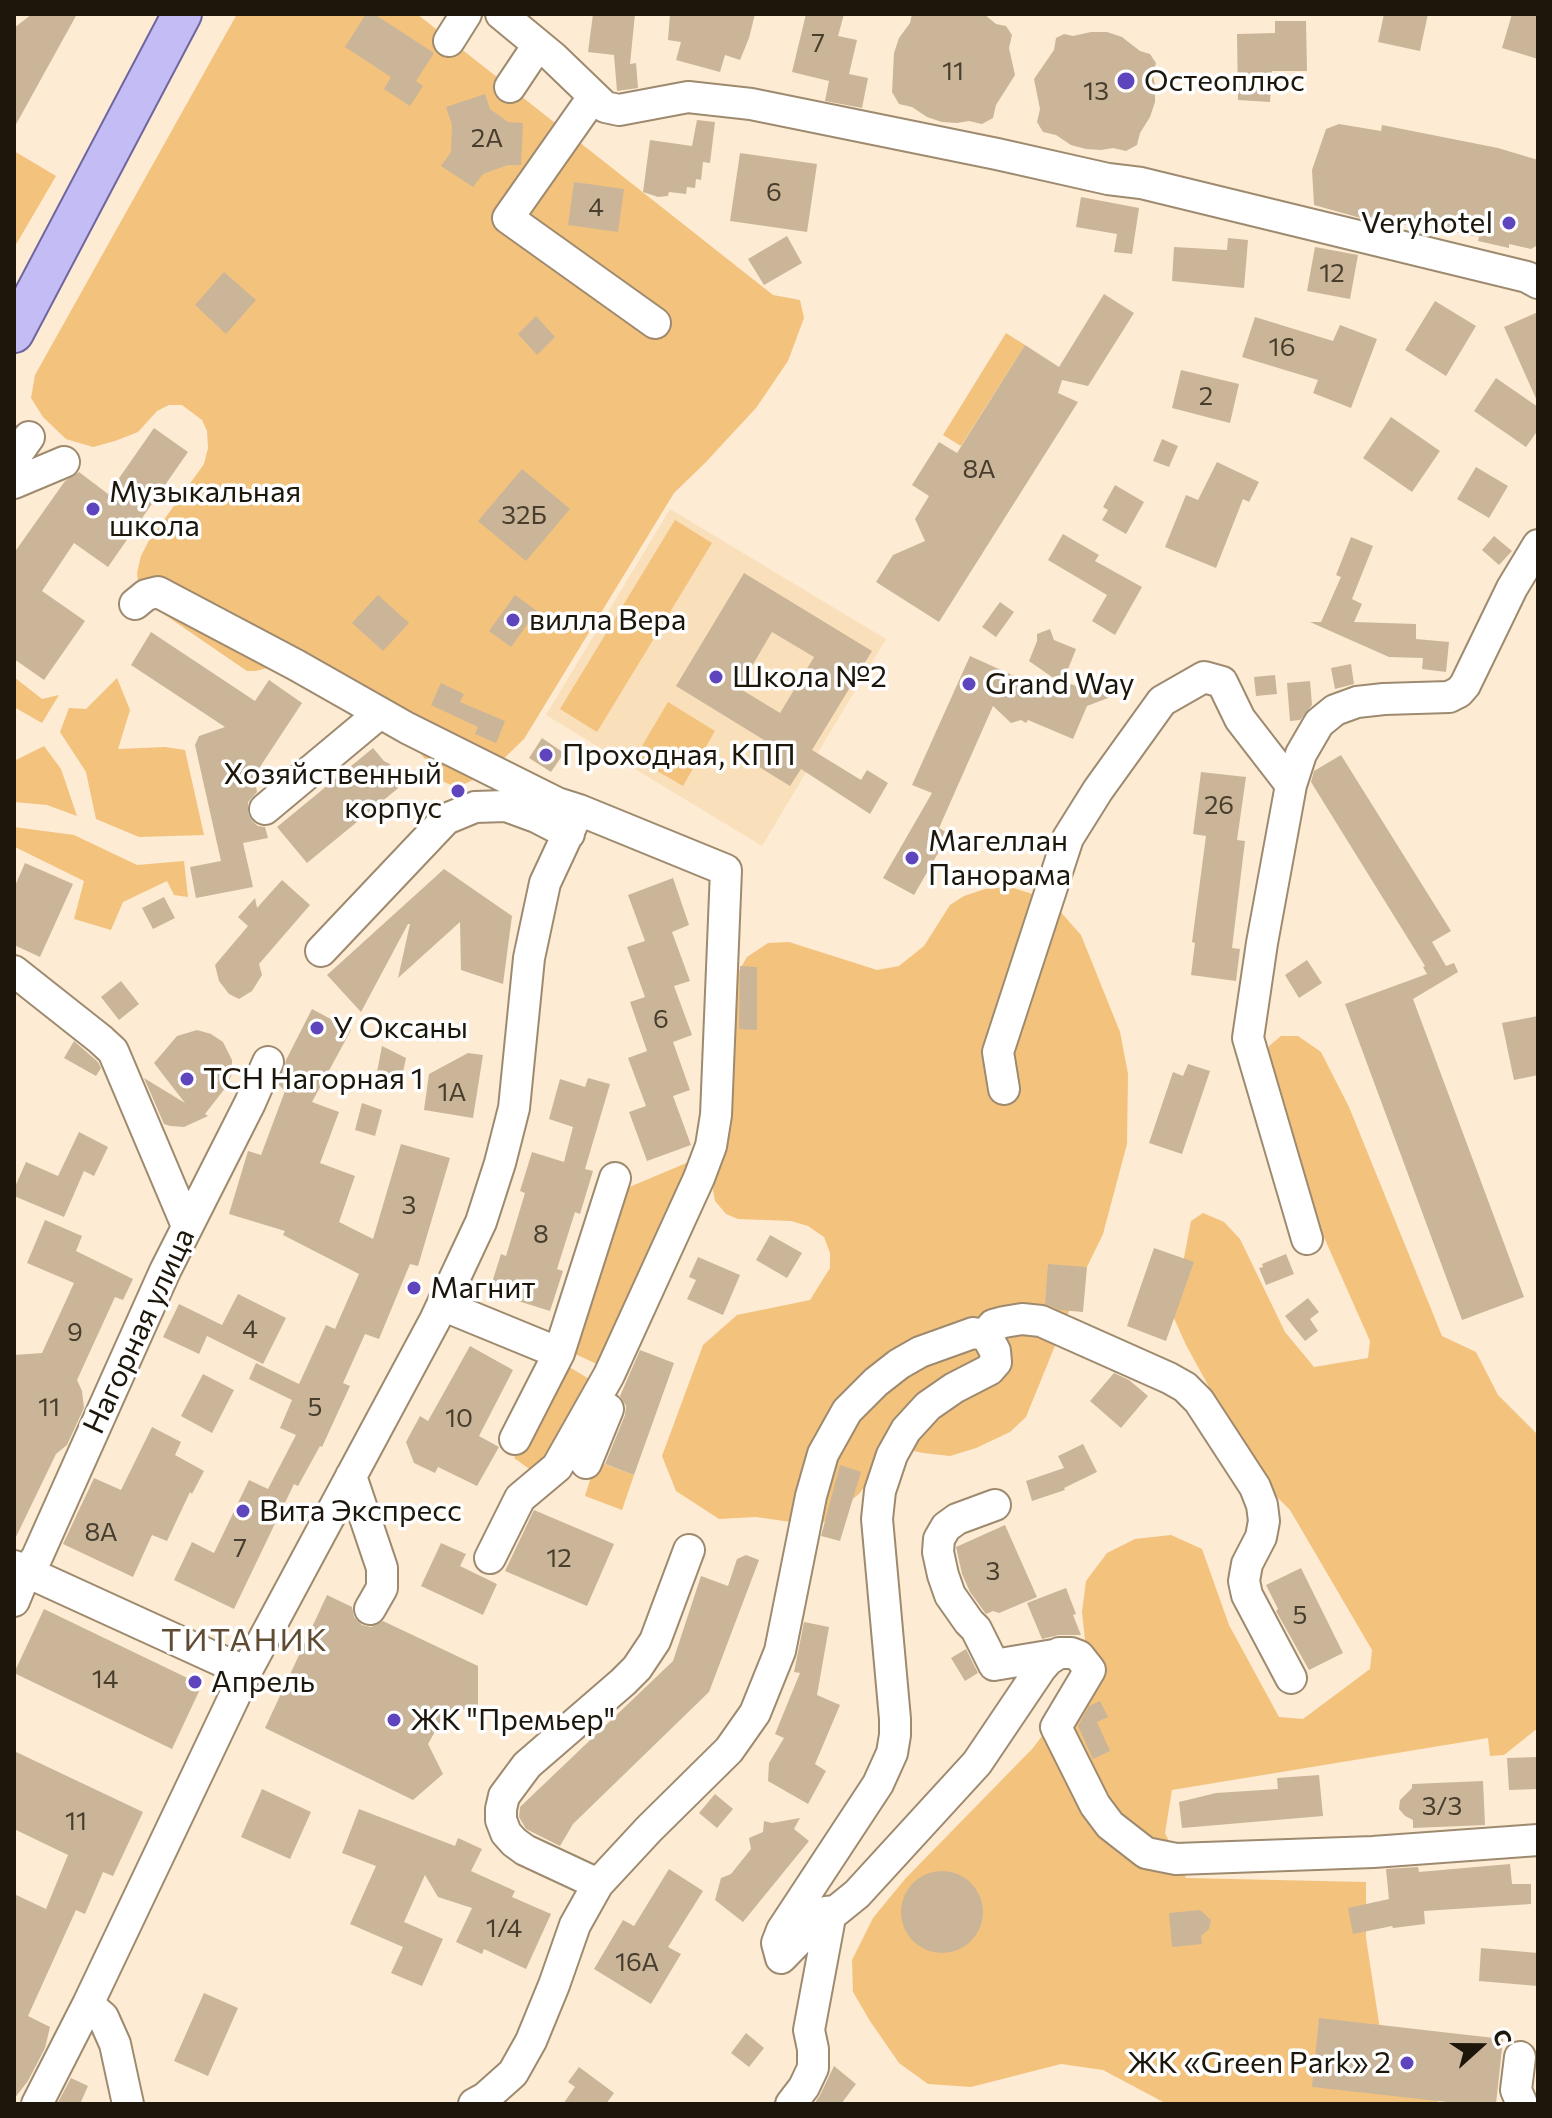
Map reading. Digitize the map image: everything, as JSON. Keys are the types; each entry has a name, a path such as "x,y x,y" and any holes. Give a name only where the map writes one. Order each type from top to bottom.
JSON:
{"main road":[{"path":"14,333 182,14"}],"street":[{"path":"449,41 466,14"},
{"path":"501,14 605,107 619,110 688,97 751,104 1108,179 1141,183 1527,277 1538,283"},
{"path":"510,87 538,45"},
{"path":"593,97 508,218 655,323"},
{"path":"14,483 64,462"},
{"path":"1307,1239 1248,1038 1291,785 1301,754 1319,723 1335,710 1357,702 1449,697 1459,692 1512,588 1538,545"},
{"path":"135,604 146,595 158,592 407,728 557,803 574,822"},
{"path":"1004,1089 998,1052 1068,838 1098,790 1162,701 1204,677 1222,682 1240,719 1291,785"},
{"path":"265,809 380,713"},
{"path":"321,951 446,819 475,807 506,806 536,817 574,822 726,870 716,1115 711,1146 609,1375 557,1467 520,1498 490,1558"},
{"path":"37,2104 246,1672 442,1305 481,1222 514,1108 529,958 545,883 574,822"},
{"path":"14,971 113,1051 187,1226"},
{"name":"Нагорная улица","path":"14,1601 20,1569 37,1557 165,1271 268,1062"},
{"path":"515,1439 559,1353 615,1178"},
{"path":"442,1305 559,1353"},
{"path":"985,1335 993,1325 1004,1322 1022,1319 1041,1321 1169,1378 1185,1387 1199,1401 1255,1487 1262,1505 1264,1521 1261,1537 1247,1564 1244,1581 1247,1595 1291,1678"},
{"path":"586,1463 638,1333 633,1322"},
{"path":"474,2104 513,2073 531,2041 575,1925 598,1884 729,1750 755,1713 780,1651 811,1496 823,1454 847,1411 899,1364 920,1352 973,1333 985,1335 995,1351 996,1362 989,1370 928,1406 906,1430 892,1455 880,1491 877,1519 895,1719 892,1753 878,1784 782,1930 777,1943 781,1958 826,1912 843,1906 857,1894 977,1763 1041,1668 1054,1655"},
{"path":"351,1476 382,1568 382,1588 370,1609"},
{"path":"995,1505 957,1519 946,1527 939,1539 938,1552 950,1595 976,1629 994,1665 1071,1653 1079,1656 1090,1670 1056,1727 1095,1805 1110,1825 1146,1853 1176,1859 1338,1853 1538,1840"},
{"path":"598,1884 514,1842 501,1820 504,1796 527,1765 637,1668 655,1641 689,1550"},
{"path":"20,1569 246,1672"},
{"path":"791,2104 813,2068 809,2030 831,1912"},
{"path":"88,2004 103,2017 115,2044 128,2104"},
{"path":"1520,2057 1516,2090 1522,2104"}],"shaded area":[{"path":"237,14 417,14 773,295 800,300 804,318 788,361 756,408 674,493 524,739 497,765 464,784 451,785 442,781 405,733 278,665 247,671 152,606 139,589 137,573 148,542 204,464 208,448 207,431 202,420 182,405 169,405 157,411 138,432 93,447 66,439 43,417 31,398 35,375"},
{"path":"14,151 56,176 14,248"},
{"path":"1006,333 1025,345 961,446 943,435"},
{"name":"Школа №2","path":"670,509 886,639 762,846 546,715"},
{"path":"675,520 712,543 597,732 560,709"},
{"path":"14,677 42,699 59,695 42,723 14,707"},
{"path":"117,678 130,710 118,749 165,747 185,750 204,835 139,837 96,819 86,772 60,732 69,708 86,709"},
{"path":"668,702 715,731 683,786 635,758"},
{"path":"44,746 61,769 77,816 47,805 14,802 14,761"},
{"path":"14,827 74,835 137,865 184,861 188,897 174,895 167,881 123,902 111,930 74,919 84,881 14,848"},
{"path":"1010,887 1036,895 1058,909 1081,935 1120,1032 1128,1074 1127,1144 1103,1234 1026,1417 1010,1432 950,1456 895,1447 859,1494 819,1526 756,1517 719,1519 676,1491 662,1456 703,1345 737,1315 810,1300 830,1268 830,1253 824,1237 808,1226 791,1221 738,1219 726,1214 715,1201 713,1190 728,1002 737,974 747,957 768,943 789,942 877,970 899,966 924,946 950,905 985,889"},
{"path":"1281,1036 1298,1036 1321,1052 1349,1107 1442,1336 1476,1352 1498,1395 1538,1435 1538,1728 1504,1755 1490,1756 1488,1738 1172,1790 1165,1833 1186,1878 1366,1882 1366,1938 1381,2036 1423,2094 1443,2104 1167,2104 1103,2070 1061,2064 971,2087 928,2084 899,2063 870,2021 853,1992 852,1960 873,1918 905,1879 1033,1748 1081,1684 1086,1649 1082,1612 1086,1581 1107,1553 1135,1539 1171,1535 1202,1549 1229,1625 1279,1717 1303,1719 1370,1669 1372,1650 1290,1510 1260,1480 1173,1316 1191,1221 1203,1213 1224,1222 1240,1239 1285,1332 1314,1367 1368,1358 1370,1341 1311,1208 1266,1066 1269,1046"},
{"path":"696,1159 606,1368 566,1350 627,1188"},
{"path":"564,1364 596,1383 535,1473 514,1458"},
{"path":"596,1461 634,1475 622,1510 585,1496"}],"building":[{"path":"32,14 77,14 14,128 14,28"},
{"path":"366,14 374,14 434,53 416,81 423,86 410,106 384,89 391,77 345,47"},
{"path":"593,14 635,14 630,64 636,63 638,88 617,91 614,55 588,52"},
{"path":"670,14 755,14 740,60 725,55 720,72 676,60 681,42 668,40"},
{"path":"806,14 844,14 838,36 857,40 849,74 868,78 862,108 825,101 829,81 792,72"},
{"path":"912,14 984,14 996,24 1006,26 1012,35 1009,48 1015,75 996,105 993,118 982,124 942,122 899,104 892,92 894,53"},
{"path":"1384,14 1428,14 1420,51 1378,42"},
{"path":"1512,14 1538,14 1538,59 1502,48"},
{"path":"1275,21 1306,21 1307,71 1272,71 1270,102 1238,100 1237,34 1275,33"},
{"path":"1107,32 1122,37 1140,51 1150,54 1156,63 1153,75 1155,102 1150,117 1137,145 1126,151 1071,145 1056,135 1043,132 1037,122 1040,109 1034,79 1054,50 1056,38 1064,34 1073,36"},
{"path":"485,94 490,109 508,122 523,123 521,165 508,165 483,174 473,187 441,166 451,152 452,125 446,107"},
{"path":"697,120 715,122 710,163 703,162 701,180 696,179 695,188 687,187 686,194 669,192 668,196 658,197 643,192 650,140 692,146"},
{"path":"1339,124 1381,131 1382,125 1498,148 1538,160 1538,245 1531,249 1509,244 1509,248 1478,241 1479,237 1365,216 1364,219 1314,205 1312,170 1326,129"},
{"path":"740,153 817,164 807,232 730,221"},
{"path":"574,182 624,189 618,232 568,225"},
{"path":"1081,197 1139,208 1132,254 1114,252 1117,234 1076,227"},
{"path":"787,236 802,263 764,285 748,259"},
{"path":"1228,238 1248,240 1244,288 1172,281 1174,247 1227,250"},
{"path":"1315,247 1358,255 1350,299 1307,291"},
{"path":"224,272 256,300 226,334 195,305"},
{"path":"1104,294 1134,313 1088,386 1062,380 1058,393 1078,402 939,622 876,582 893,555 925,541 915,519 929,496 912,485 939,442 957,453 1025,345 1059,367"},
{"path":"1435,301 1476,326 1446,376 1405,350"},
{"path":"1538,312 1538,403 1504,327"},
{"path":"536,316 555,337 537,355 518,334"},
{"path":"1255,317 1333,341 1340,325 1377,339 1351,408 1313,393 1318,380 1242,357"},
{"path":"1181,370 1239,384 1230,423 1172,408"},
{"path":"1496,378 1538,407 1538,430 1526,447 1474,411"},
{"path":"1391,417 1440,451 1412,492 1363,458"},
{"path":"154,428 188,452 108,567 74,543 42,591 85,621 44,680 14,659 14,553 65,481 79,472 108,494"},
{"path":"1162,439 1178,446 1169,467 1153,461"},
{"path":"1217,462 1259,482 1249,502 1243,499 1216,568 1165,547 1186,495 1198,500"},
{"path":"1476,467 1508,486 1489,518 1457,499"},
{"path":"522,469 570,509 526,561 478,521"},
{"path":"1115,485 1144,502 1126,534 1102,520 1108,510 1103,507"},
{"path":"1063,534 1099,555 1095,561 1142,587 1115,635 1092,621 1107,595 1048,560"},
{"path":"1494,536 1512,551 1499,565 1482,550"},
{"path":"1351,537 1373,546 1352,599 1362,604 1354,622 1416,624 1416,639 1449,642 1446,672 1422,669 1423,658 1389,657 1310,622 1321,622 1341,577 1336,575"},
{"path":"744,573 872,651 812,750 861,780 867,770 888,783 870,814 801,769 790,786 751,762 764,740 676,686","holes":["772,632 814,657 780,713 739,688"]},
{"path":"378,595 409,623 383,651 352,623"},
{"path":"515,595 537,611 511,647 489,631"},
{"path":"1000,602 1014,612 996,637 982,627"},
{"path":"1050,629 1054,640 1076,649 1062,684 1029,661 1037,634"},
{"path":"151,632 255,701 269,680 302,703 254,776 257,792 248,802 248,813 258,826 265,827 268,838 243,843 253,887 196,898 190,867 221,861 195,745 199,736 225,727 131,665"},
{"path":"970,656 1063,698 1071,684 1084,689 1127,682 1129,690 1087,706 1073,739 1028,720 1026,723 1021,720 1011,723 993,706 939,828 949,834 914,895 883,878 932,793 912,785"},
{"path":"1351,664 1354,684 1335,689 1331,668"},
{"path":"1275,675 1277,694 1256,696 1254,677"},
{"path":"1310,681 1312,705 1300,720 1290,721 1287,683"},
{"path":"441,683 464,694 460,702 505,721 496,743 475,734 478,727 431,705"},
{"name":"Проходная, КПП","path":"542,738 564,753 551,772 529,758"},
{"path":"373,748 390,764 402,785 307,863 277,827"},
{"path":"1341,755 1451,931 1432,942 1446,966 1454,963 1458,972 1413,999 1524,1297 1462,1320 1345,1004 1427,974 1425,966 1311,782 1314,771"},
{"path":"1201,772 1246,777 1237,840 1245,841 1232,948 1240,949 1236,981 1191,975 1195,943 1192,942 1206,836 1193,834"},
{"path":"25,863 73,884 40,957 14,945 14,888"},
{"path":"444,869 512,916 503,984 461,970 460,922 398,978 408,924 361,1012 327,975"},
{"path":"673,878 689,925 672,932 690,981 674,986 692,1035 673,1042 690,1090 673,1096 691,1145 647,1161 629,1112 646,1106 628,1058 647,1051 630,1002 645,997 627,947 645,941 628,895"},
{"path":"282,880 310,905 259,964 262,975 252,991 239,999 229,994 219,981 215,965 248,926 238,917 255,898 257,908"},
{"path":"164,897 175,918 153,929 142,908"},
{"path":"1307,960 1322,983 1299,998 1285,975"},
{"path":"740,966 757,967 757,1030 739,1029"},
{"path":"121,981 139,1004 119,1020 101,997"},
{"path":"312,1009 351,1030 312,1102 339,1112 320,1163 355,1176 339,1222 373,1239 401,1144 450,1158 418,1266 410,1264 379,1339 365,1334 343,1383 350,1386 322,1447 298,1486 294,1484 234,1609 174,1580 192,1542 214,1553 249,1480 268,1489 296,1435 280,1428 292,1400 249,1379 256,1363 299,1384 326,1325 335,1329 359,1274 283,1235 285,1231 229,1214 248,1151 261,1155 285,1091 278,1084 286,1060"},
{"path":"1538,1016 1538,1075 1514,1080 1502,1023"},
{"name":"ТСН Нагорная 1","path":"197,1030 223,1042 232,1060 232,1074 205,1114 208,1116 184,1127 170,1126 164,1124 144,1078 185,1103 154,1063 177,1036"},
{"path":"74,1041 98,1062 101,1068 96,1076 64,1058"},
{"path":"382,1046 406,1058 402,1077 377,1072"},
{"path":"468,1053 483,1055 473,1118 424,1110 429,1074"},
{"path":"1188,1064 1210,1071 1182,1154 1149,1143 1173,1072 1183,1076"},
{"path":"588,1078 610,1084 585,1169 593,1171 580,1214 575,1212 557,1269 563,1271 550,1311 489,1292 501,1254 506,1256 525,1193 520,1191 532,1152 564,1162 573,1127 549,1119 560,1079 585,1087"},
{"path":"362,1103 382,1110 375,1136 355,1130"},
{"path":"79,1132 108,1147 94,1176 84,1171 64,1217 14,1196 26,1162 58,1176"},
{"path":"45,1220 82,1236 76,1251 133,1279 123,1300 115,1297 77,1380 84,1408 67,1445 56,1454 14,1541 14,1355 42,1353 74,1283 27,1263"},
{"path":"770,1235 802,1253 787,1278 756,1260"},
{"path":"1154,1248 1194,1262 1166,1341 1127,1326"},
{"path":"1286,1254 1294,1274 1266,1285 1259,1268"},
{"path":"698,1257 740,1275 723,1315 687,1299 696,1280 689,1277"},
{"path":"1048,1264 1087,1267 1083,1312 1060,1310 1045,1304"},
{"path":"238,1294 286,1318 263,1364 207,1336 199,1354 163,1337 179,1304 222,1325"},
{"path":"1308,1298 1319,1312 1310,1319 1318,1331 1305,1341 1285,1316"},
{"path":"470,1346 513,1370 479,1436 499,1447 477,1486 438,1467 435,1473 414,1463 406,1442 420,1416 428,1421"},
{"path":"640,1350 674,1363 634,1475 605,1464 625,1415 626,1406 620,1396"},
{"path":"1114,1373 1129,1380 1148,1396 1121,1428 1090,1401"},
{"path":"203,1374 234,1390 212,1433 181,1416"},
{"path":"152,1427 181,1442 175,1455 204,1471 192,1494 190,1492 167,1541 152,1535 133,1577 63,1544 94,1478 121,1490"},
{"path":"1083,1444 1097,1472 1065,1490 1032,1501 1026,1481 1064,1468 1058,1456"},
{"path":"840,1465 861,1472 840,1541 821,1536"},
{"path":"534,1510 614,1544 587,1606 505,1571"},
{"path":"1005,1525 1037,1597 999,1613 993,1611 986,1614 970,1592 956,1547"},
{"path":"441,1543 466,1554 460,1566 497,1584 483,1615 421,1586"},
{"path":"746,1555 759,1560 709,1692 573,1824 560,1846 526,1829 519,1817 520,1807 673,1661 701,1576 728,1586 737,1559"},
{"path":"1301,1568 1343,1653 1309,1670 1276,1611 1278,1609 1266,1585"},
{"path":"1066,1588 1081,1635 1042,1639 1027,1603"},
{"path":"327,1595 352,1607 354,1617 362,1625 371,1627 383,1621 478,1666 478,1708 446,1712 428,1744 443,1774 413,1800 265,1728"},
{"path":"44,1609 202,1685 172,1749 14,1673"},
{"path":"804,1622 829,1627 817,1695 840,1705 815,1764 826,1771 808,1804 768,1781 769,1763 784,1738 775,1734 800,1673 794,1672"},
{"path":"966,1649 978,1673 965,1681 951,1658"},
{"path":"1100,1701 1108,1717 1097,1722 1110,1751 1093,1759 1078,1726 1089,1706"},
{"path":"14,1751 143,1812 113,1876 103,1872 85,1914 76,1910 28,2016 50,2027 45,2048 28,2081 14,2099 14,1894 46,1909 68,1855 14,1829"},
{"path":"1538,1757 1538,1789 1509,1790 1507,1758"},
{"path":"1319,1775 1323,1816 1182,1828 1179,1802 1216,1793 1278,1789 1277,1778"},
{"path":"1483,1781 1485,1825 1413,1828 1413,1820 1399,1809 1400,1800 1412,1784"},
{"path":"262,1789 311,1812 290,1859 241,1837"},
{"path":"715,1794 733,1809 717,1828 699,1813"},
{"path":"359,1809 455,1846 458,1838 482,1849 471,1871 515,1891 512,1897 551,1914 526,1969 484,1949 482,1954 456,1942 472,1908 438,1897 425,1875 404,1922 443,1939 422,1986 391,1973 403,1947 350,1924 376,1866 342,1853"},
{"path":"800,1818 794,1829 809,1841 743,1922 715,1900 721,1878 731,1874 751,1849 749,1838 763,1832 764,1821 772,1823"},
{"path":"1510,1864 1512,1884 1531,1884 1531,1904 1424,1911 1425,1924 1392,1926 1353,1934 1348,1908 1389,1899 1386,1869 1418,1867 1419,1872"},
{"path":"669,1869 703,1891 668,1947 681,1954 651,2004 594,1969 623,1920 634,1926"},
{"path":"942,1871 958,1874 971,1883 980,1896 983,1912 980,1928 971,1941 958,1950 942,1953 926,1950 913,1941 904,1928 901,1912 904,1896 913,1883 926,1874"},
{"path":"1200,1910 1211,1920 1209,1929 1201,1936 1202,1944 1172,1947 1169,1913"},
{"path":"1481,1948 1538,1953 1538,1986 1479,1981"},
{"path":"204,1993 238,2008 208,2076 174,2061"},
{"name":"ЖК «Green Park» 2","path":"1319,2018 1503,2039 1496,2104 1465,2104 1312,2087"},
{"path":"746,2033 764,2048 749,2067 731,2053"},
{"path":"834,2066 856,2084 841,2104 814,2104 820,2095"},
{"path":"579,2067 614,2093 606,2104 563,2104 575,2087 568,2082"},
{"path":"71,2078 88,2086 80,2104 57,2104"}],"place":[{"name":"Остеоплюс","path":"1126,81"},
{"name":"Veryhotel","path":"1509,223"},
{"name":"Музыкальная школа","path":"93,509"},
{"name":"вилла Вера","path":"513,620"},
{"name":"Школа №2","path":"716,677"},
{"name":"Grand Way","path":"969,684"},
{"name":"Проходная, КПП","path":"546,755"},
{"name":"Хозяйственный корпус","path":"458,791"},
{"name":"Магеллан Панорама","path":"912,858"},
{"name":"У Оксаны","path":"317,1028"},
{"name":"ТСН Нагорная 1","path":"187,1079"},
{"name":"Магнит","path":"414,1288"},
{"name":"Вита Экспресс","path":"243,1511"},
{"name":"Апрель","path":"195,1682"},
{"name":"ЖК \"Премьер\"","path":"394,1720"},
{"name":"ЖК «Green Park» 2","path":"1407,2063"}],"district":[{"name":"ТИТАНИК","path":"245,1640"}]}
